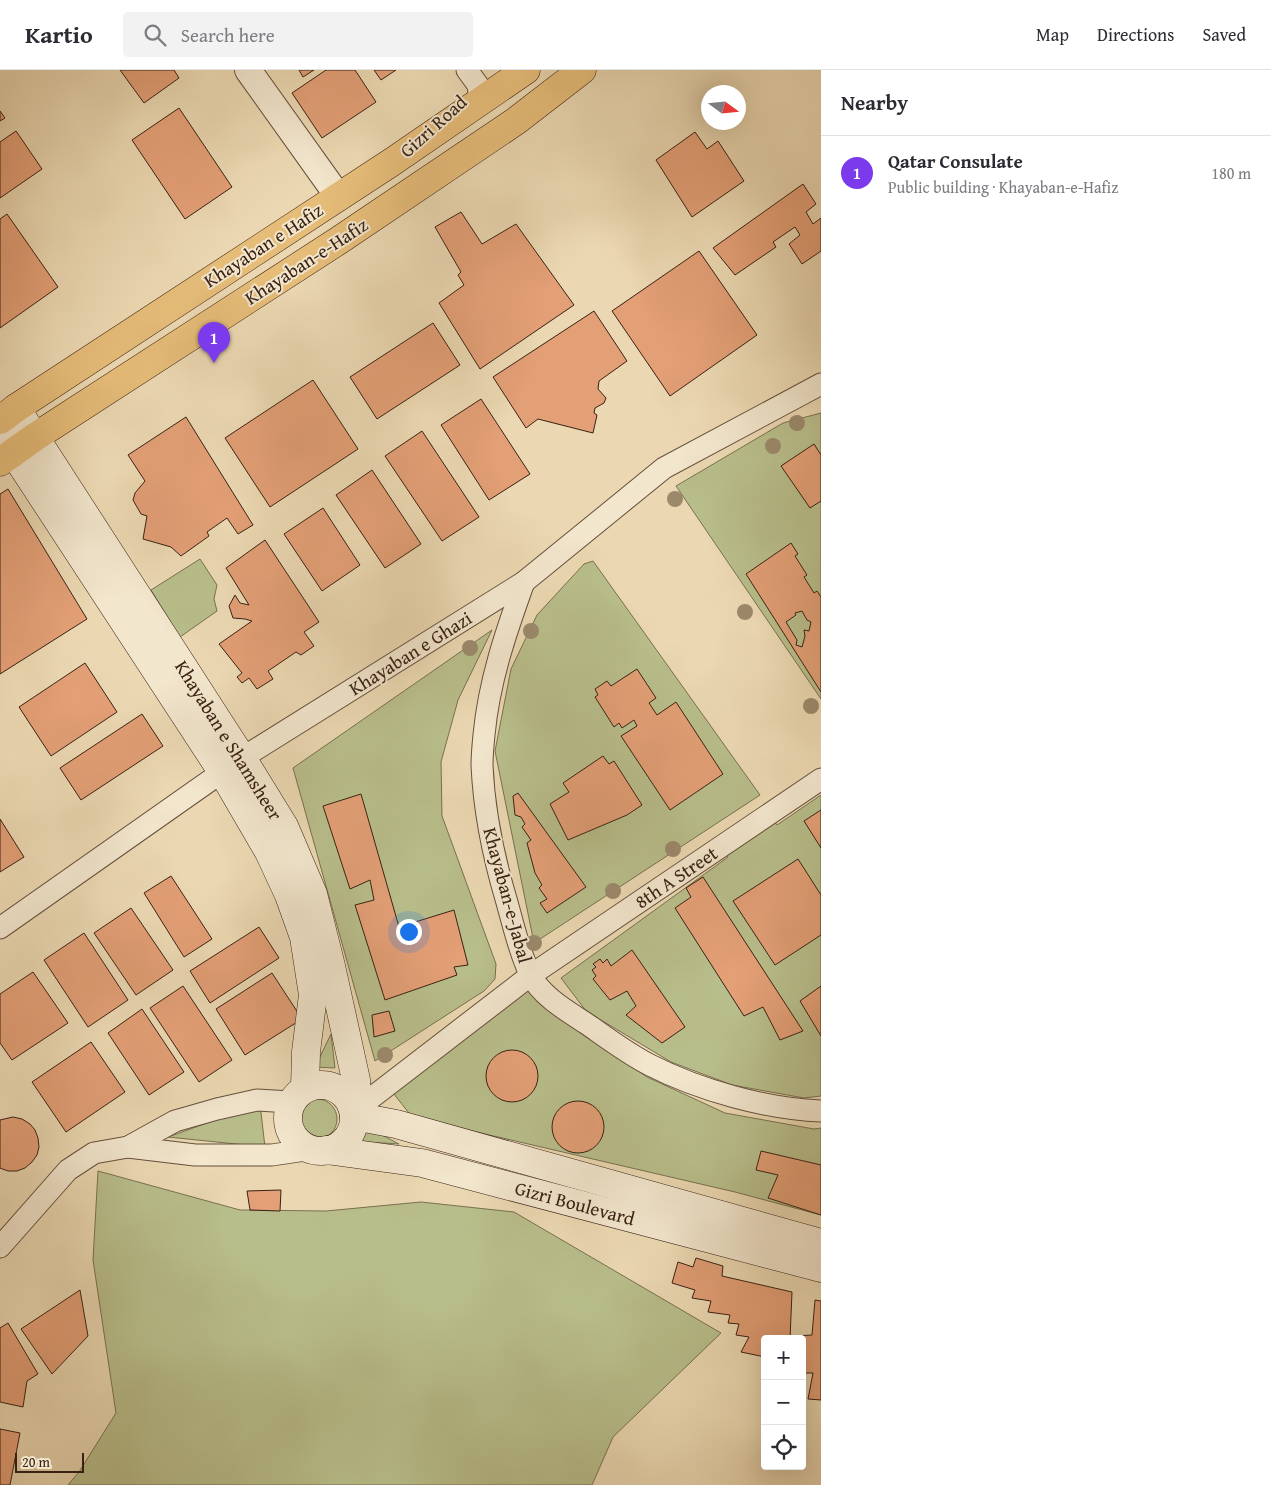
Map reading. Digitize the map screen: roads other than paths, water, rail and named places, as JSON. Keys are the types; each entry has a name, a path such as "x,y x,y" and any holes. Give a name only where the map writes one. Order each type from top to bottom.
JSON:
{"main road":[{"path":"480,82 526,70"},
{"name":"Khayaban-e-Hafiz","path":"4,449 35,437 338,241 516,121 582,70"},
{"path":"516,121 599,70"},
{"name":"Gizri Road","path":"392,162 480,82"},
{"name":"Khayaban e Hafiz","path":"8,414 392,162"},
{"name":"Khayaban e Shamsheer","path":"8,414 35,437 233,766 289,895 304,937 313,995 306,1052 298,1095"},
{"name":"Khayaban e Shamsheer","path":"4,449 233,766 284,826 313,894 332,966 356,1080 353,1112"},
{"path":"319,1085 333,1087 344,1095 353,1112 352,1128 346,1138 337,1146 319,1150 302,1144 294,1137 289,1127 288,1116 298,1095 319,1085"},
{"name":"Gizri Boulevard","path":"353,1112 821,1243"},
{"name":"Gizri Boulevard","path":"319,1150 422,1163 821,1268"}],"street":[{"path":"248,70 338,196"},
{"name":"Khayaban e Ghazi","path":"0,928 233,766 524,582 664,468 821,384"},
{"name":"Khayaban-e-Jabal","path":"524,582 502,643 486,712 482,764 487,817 496,862 516,933 531,975 542,990 571,1014 650,1064 695,1084 741,1099 821,1111"},
{"name":"8th A Street","path":"353,1112 531,975 821,779"},
{"path":"128,1147 175,1122 257,1100 298,1095"},
{"path":"0,1246 68,1170 94,1153 128,1147 195,1155 272,1155 319,1150"}],"place":[{"name":"Qatar Consulate","path":"214,363"}]}
